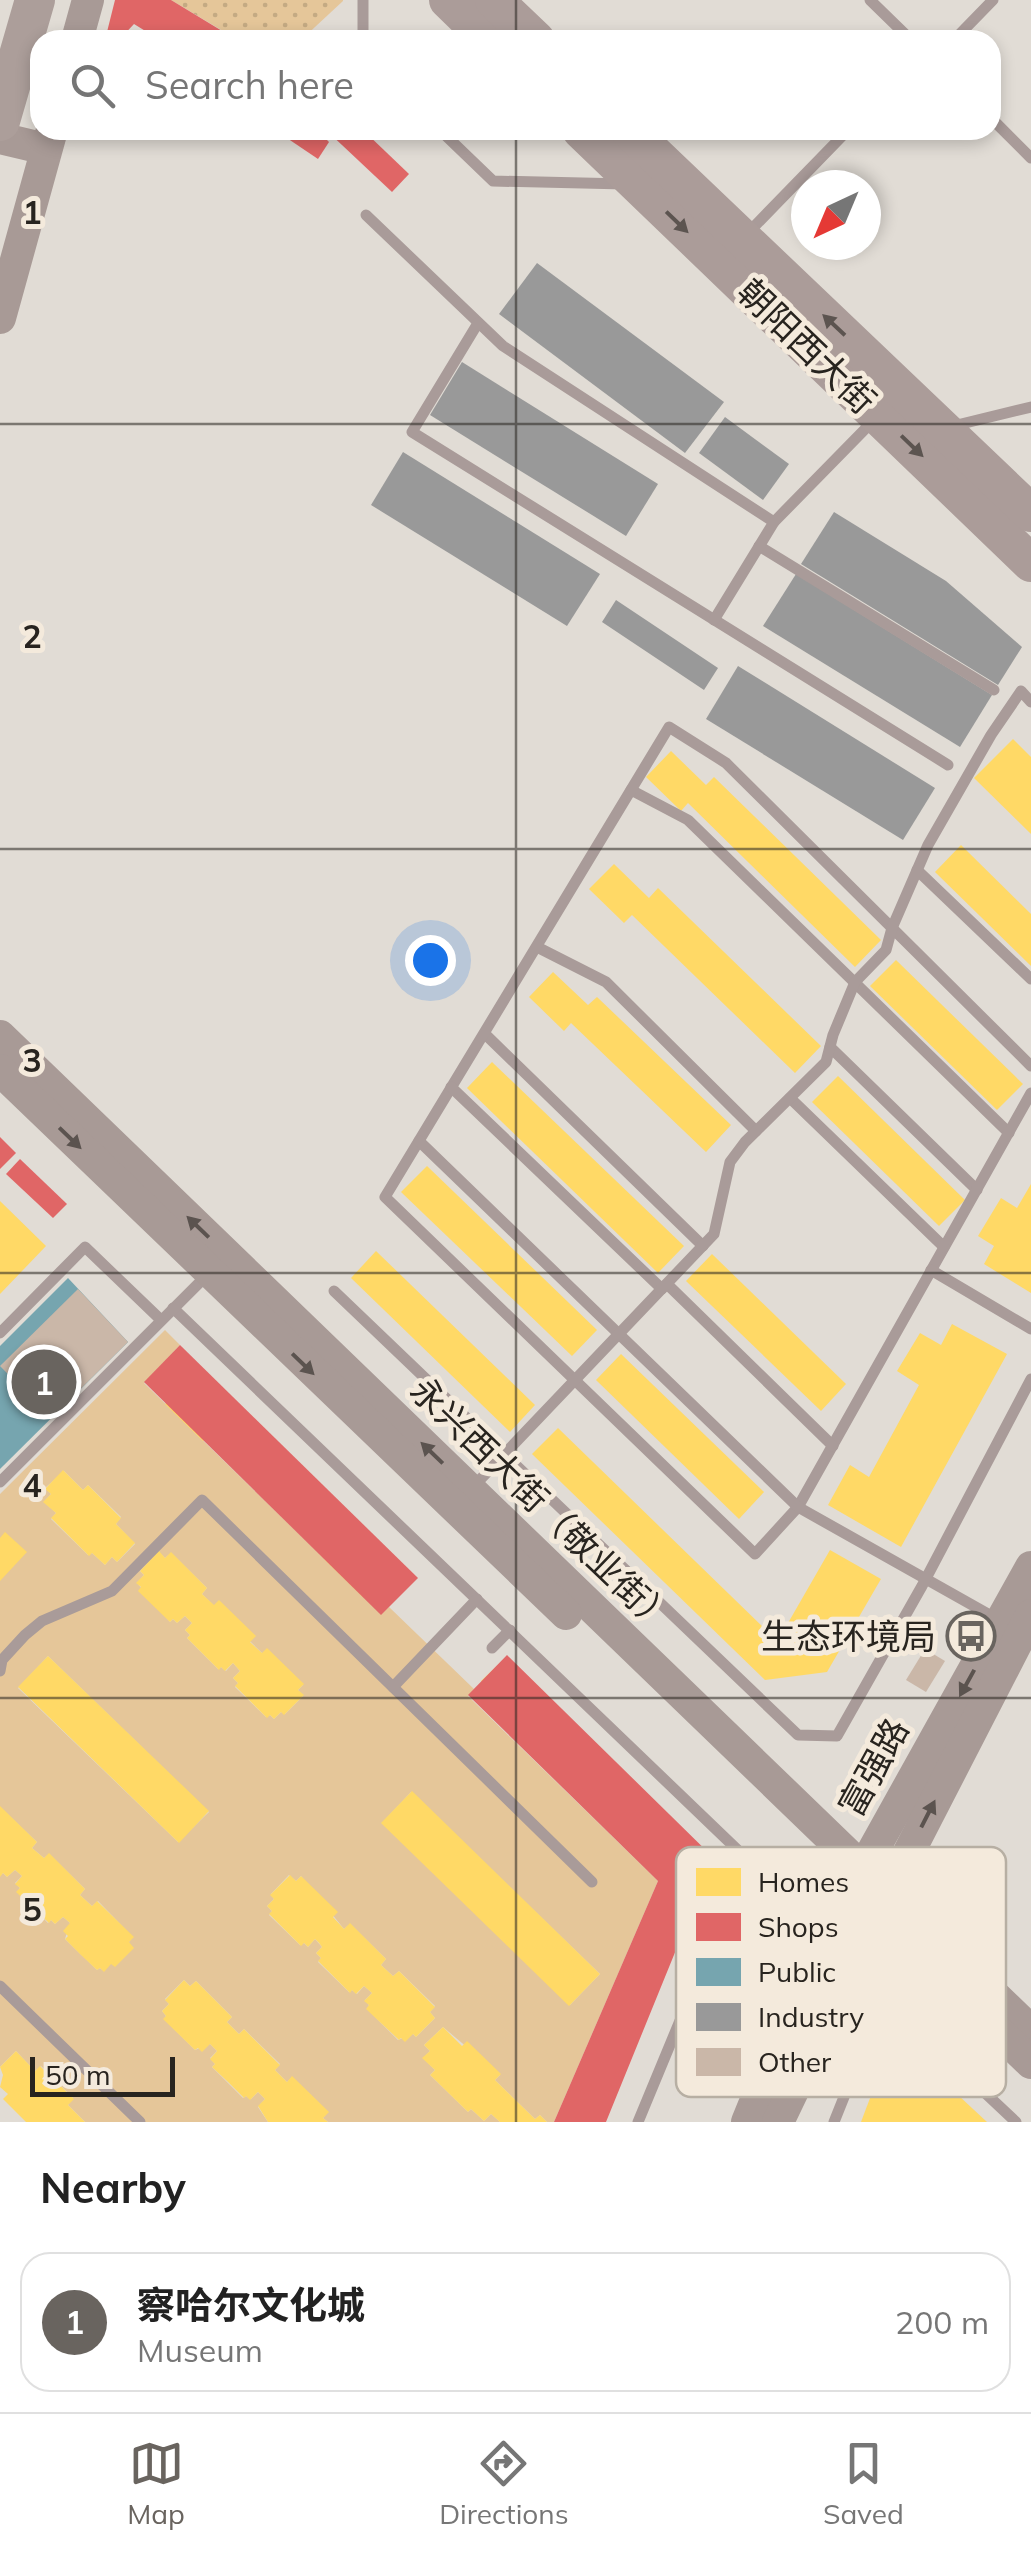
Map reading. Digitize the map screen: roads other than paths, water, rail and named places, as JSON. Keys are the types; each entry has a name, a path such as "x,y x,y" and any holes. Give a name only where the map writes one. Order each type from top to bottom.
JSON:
{"highway":[{"path":"0,121 35,0"}],"main road":[{"path":"80,30 88,0"},
{"path":"448,0 479,30"},
{"path":"494,0 526,30"},
{"path":"0,138 30,139"},
{"path":"0,318 49,140"},
{"name":"朝阳西大街","path":"591,140 1031,563"},
{"name":"朝阳西大街","path":"639,140 1031,513"},
{"name":"永兴西大街（敬业街）","path":"0,1036 470,1490 824,1847"},
{"name":"永兴西大街（敬业街）","path":"0,1070 208,1273 822,1847"},
{"name":"富强路","path":"910,1847 1016,1618 1031,1567"},
{"name":"富强路","path":"877,1847 1016,1618"},
{"name":"永兴西大街（敬业街）","path":"1006,2010 1031,2031"},
{"name":"永兴西大街（敬业街）","path":"1006,2036 1031,2063"},
{"name":"富强路","path":"747,2122 757,2097"},
{"name":"富强路","path":"778,2122 790,2097"}],"lane":[{"path":"363,30 364,0"},
{"path":"870,0 901,30"},
{"path":"964,30 993,0"},
{"path":"1001,128 1031,158"},
{"path":"450,140 492,181 637,184"},
{"path":"742,239 838,140"},
{"path":"366,215 502,346 774,522"},
{"path":"478,322 412,432 948,765"},
{"path":"943,428 1031,406"},
{"path":"714,620 774,522 879,415"},
{"path":"759,546 994,690"},
{"path":"470,1490 714,1234 730,1162 826,1062 855,982 886,950 928,845 991,735 1021,692 1031,702"},
{"path":"1031,1066 726,763 669,727 385,1197 755,1554 798,1507 1031,1093"},
{"path":"631,790 688,820 1009,1132"},
{"path":"917,870 1031,979"},
{"path":"537,946 606,982 756,1131"},
{"path":"485,1034 703,1246"},
{"path":"830,1047 977,1190"},
{"path":"451,1088 832,1446"},
{"path":"790,1098 944,1248"},
{"path":"419,1141 798,1507 926,1579 1016,1618"},
{"path":"0,1333 85,1247 162,1320"},
{"path":"931,1270 1031,1329"},
{"path":"0,1482 208,1273"},
{"path":"334,1290 798,1735 837,1736 926,1579 1031,1379"},
{"path":"174,1308 734,1847"},
{"path":"0,1671 2,1660 25,1635 42,1621 112,1591 202,1500 592,1882"},
{"path":"393,1688 478,1600"},
{"path":"492,1648 510,1630"},
{"path":"0,1986 140,2122"},
{"path":"638,2122 676,2029"},
{"path":"834,2122 844,2097"},
{"path":"990,2097 1016,2122"}],"place":[{"name":"察哈尔文化城","path":"44,1382"},
{"name":"生态环境局","path":"971,1636"}]}
